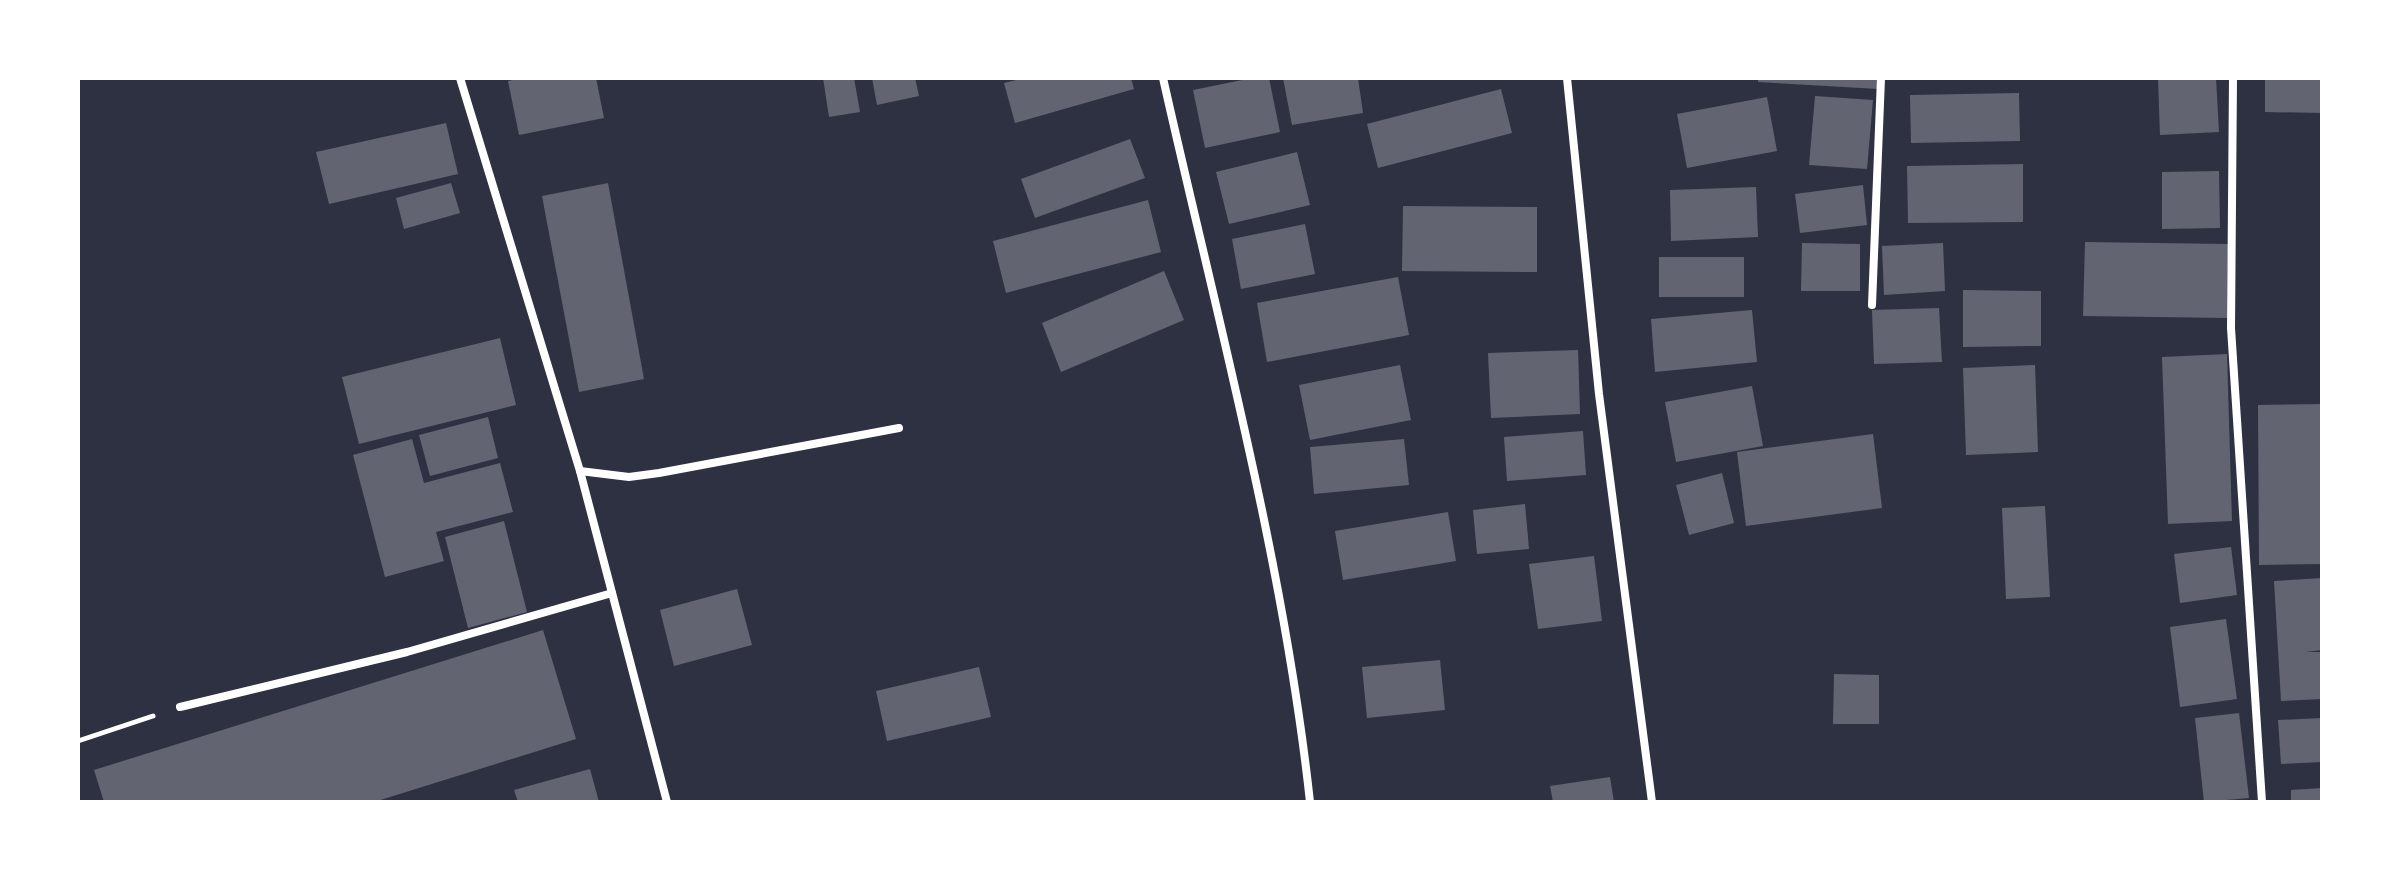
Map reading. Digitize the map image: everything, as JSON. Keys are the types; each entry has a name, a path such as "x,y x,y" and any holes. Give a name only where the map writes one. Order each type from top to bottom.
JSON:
{"street":[{"path":"460,78 537,341 580,471 667,802"},
{"path":"1163,78 1263,523 1303,742 1310,802"},
{"path":"1567,78 1599,394 1652,802"},
{"path":"1872,305 1881,78"},
{"path":"2233,78 2231,328 2262,802"},
{"path":"580,471 629,477 659,473 899,428"},
{"path":"180,707 407,652 612,593"}],"path":[{"path":"78,741 180,707"}],"building":[{"path":"522,78 596,78 604,118 519,135 508,81"},
{"path":"823,78 854,78 860,112 829,117"},
{"path":"872,78 915,78 919,96 877,105"},
{"path":"1024,78 1131,78 1134,89 1015,123 1004,83"},
{"path":"1252,78 1269,78 1280,132 1205,148 1193,90"},
{"path":"1283,78 1358,78 1363,113 1292,125"},
{"path":"1758,78 1879,78 1878,89 1758,82"},
{"path":"2158,78 2216,78 2219,132 2160,135"},
{"path":"2265,78 2322,78 2322,113 2265,112"},
{"path":"1501,89 1512,133 1378,168 1367,124"},
{"path":"2019,93 2020,141 1911,143 1910,95"},
{"path":"1815,96 1873,100 1867,169 1809,165"},
{"path":"1767,97 1777,151 1687,168 1677,114"},
{"path":"446,123 458,174 329,204 316,152"},
{"path":"1130,139 1145,178 1035,218 1021,179"},
{"path":"1297,152 1310,205 1229,224 1216,172"},
{"path":"2023,164 2023,222 1908,223 1907,166"},
{"path":"2219,171 2220,228 2162,229 2162,172"},
{"path":"451,183 460,213 404,229 396,198"},
{"path":"608,183 644,379 579,392 542,196"},
{"path":"1863,185 1867,225 1800,233 1795,194"},
{"path":"1756,187 1758,237 1671,241 1670,190"},
{"path":"1148,200 1161,252 1006,293 993,241"},
{"path":"1403,206 1537,207 1537,272 1402,271"},
{"path":"1305,224 1315,274 1241,289 1232,239"},
{"path":"2085,242 2228,244 2227,318 2083,316"},
{"path":"1802,243 1860,244 1860,291 1801,291"},
{"path":"1943,243 1945,291 1884,295 1882,246"},
{"path":"1659,257 1744,257 1744,297 1659,297"},
{"path":"1164,271 1184,320 1061,372 1042,323"},
{"path":"1398,277 1409,335 1267,362 1257,303"},
{"path":"1963,290 2041,291 2041,346 1963,347"},
{"path":"1939,308 1942,362 1874,364 1872,310"},
{"path":"1752,310 1757,362 1655,372 1651,319"},
{"path":"500,338 516,405 359,444 342,377"},
{"path":"1578,350 1580,414 1491,418 1488,353"},
{"path":"2227,354 2232,521 2168,524 2162,357"},
{"path":"1400,365 1411,420 1310,440 1299,385"},
{"path":"2035,365 2038,452 1966,455 1963,368"},
{"path":"1752,386 1763,446 1676,462 1665,402"},
{"path":"2322,404 2322,564 2259,565 2258,405"},
{"path":"488,417 498,458 430,476 419,435"},
{"path":"1583,431 1586,475 1507,481 1504,437"},
{"path":"1873,434 1882,508 1746,526 1737,452"},
{"path":"412,439 424,483 500,463 513,512 436,532 444,561 385,577 353,455"},
{"path":"1404,439 1409,485 1314,494 1310,447"},
{"path":"1722,473 1734,523 1689,535 1676,485"},
{"path":"1525,504 1529,549 1477,554 1473,510"},
{"path":"2045,506 2050,597 2006,599 2002,508"},
{"path":"1448,512 1456,561 1343,580 1335,531"},
{"path":"504,521 527,612 468,628 445,537"},
{"path":"2231,547 2237,595 2180,603 2174,554"},
{"path":"1594,556 1602,621 1538,629 1529,564"},
{"path":"2322,578 2322,650 2306,652 2322,652 2322,699 2281,701 2274,581"},
{"path":"737,589 752,645 674,666 660,610"},
{"path":"2226,619 2237,699 2180,707 2170,627"},
{"path":"543,630 576,739 374,802 104,802 94,770"},
{"path":"1440,660 1445,710 1367,718 1362,667"},
{"path":"979,667 991,717 887,741 876,691"},
{"path":"1834,674 1879,675 1879,724 1833,724"},
{"path":"2239,713 2249,798 2204,802 2195,718"},
{"path":"2322,718 2322,762 2281,764 2278,720"},
{"path":"590,769 599,802 518,802 514,790"},
{"path":"1610,777 1614,802 1553,802 1550,786"},
{"path":"2322,788 2322,802 2291,802 2291,790"}]}
